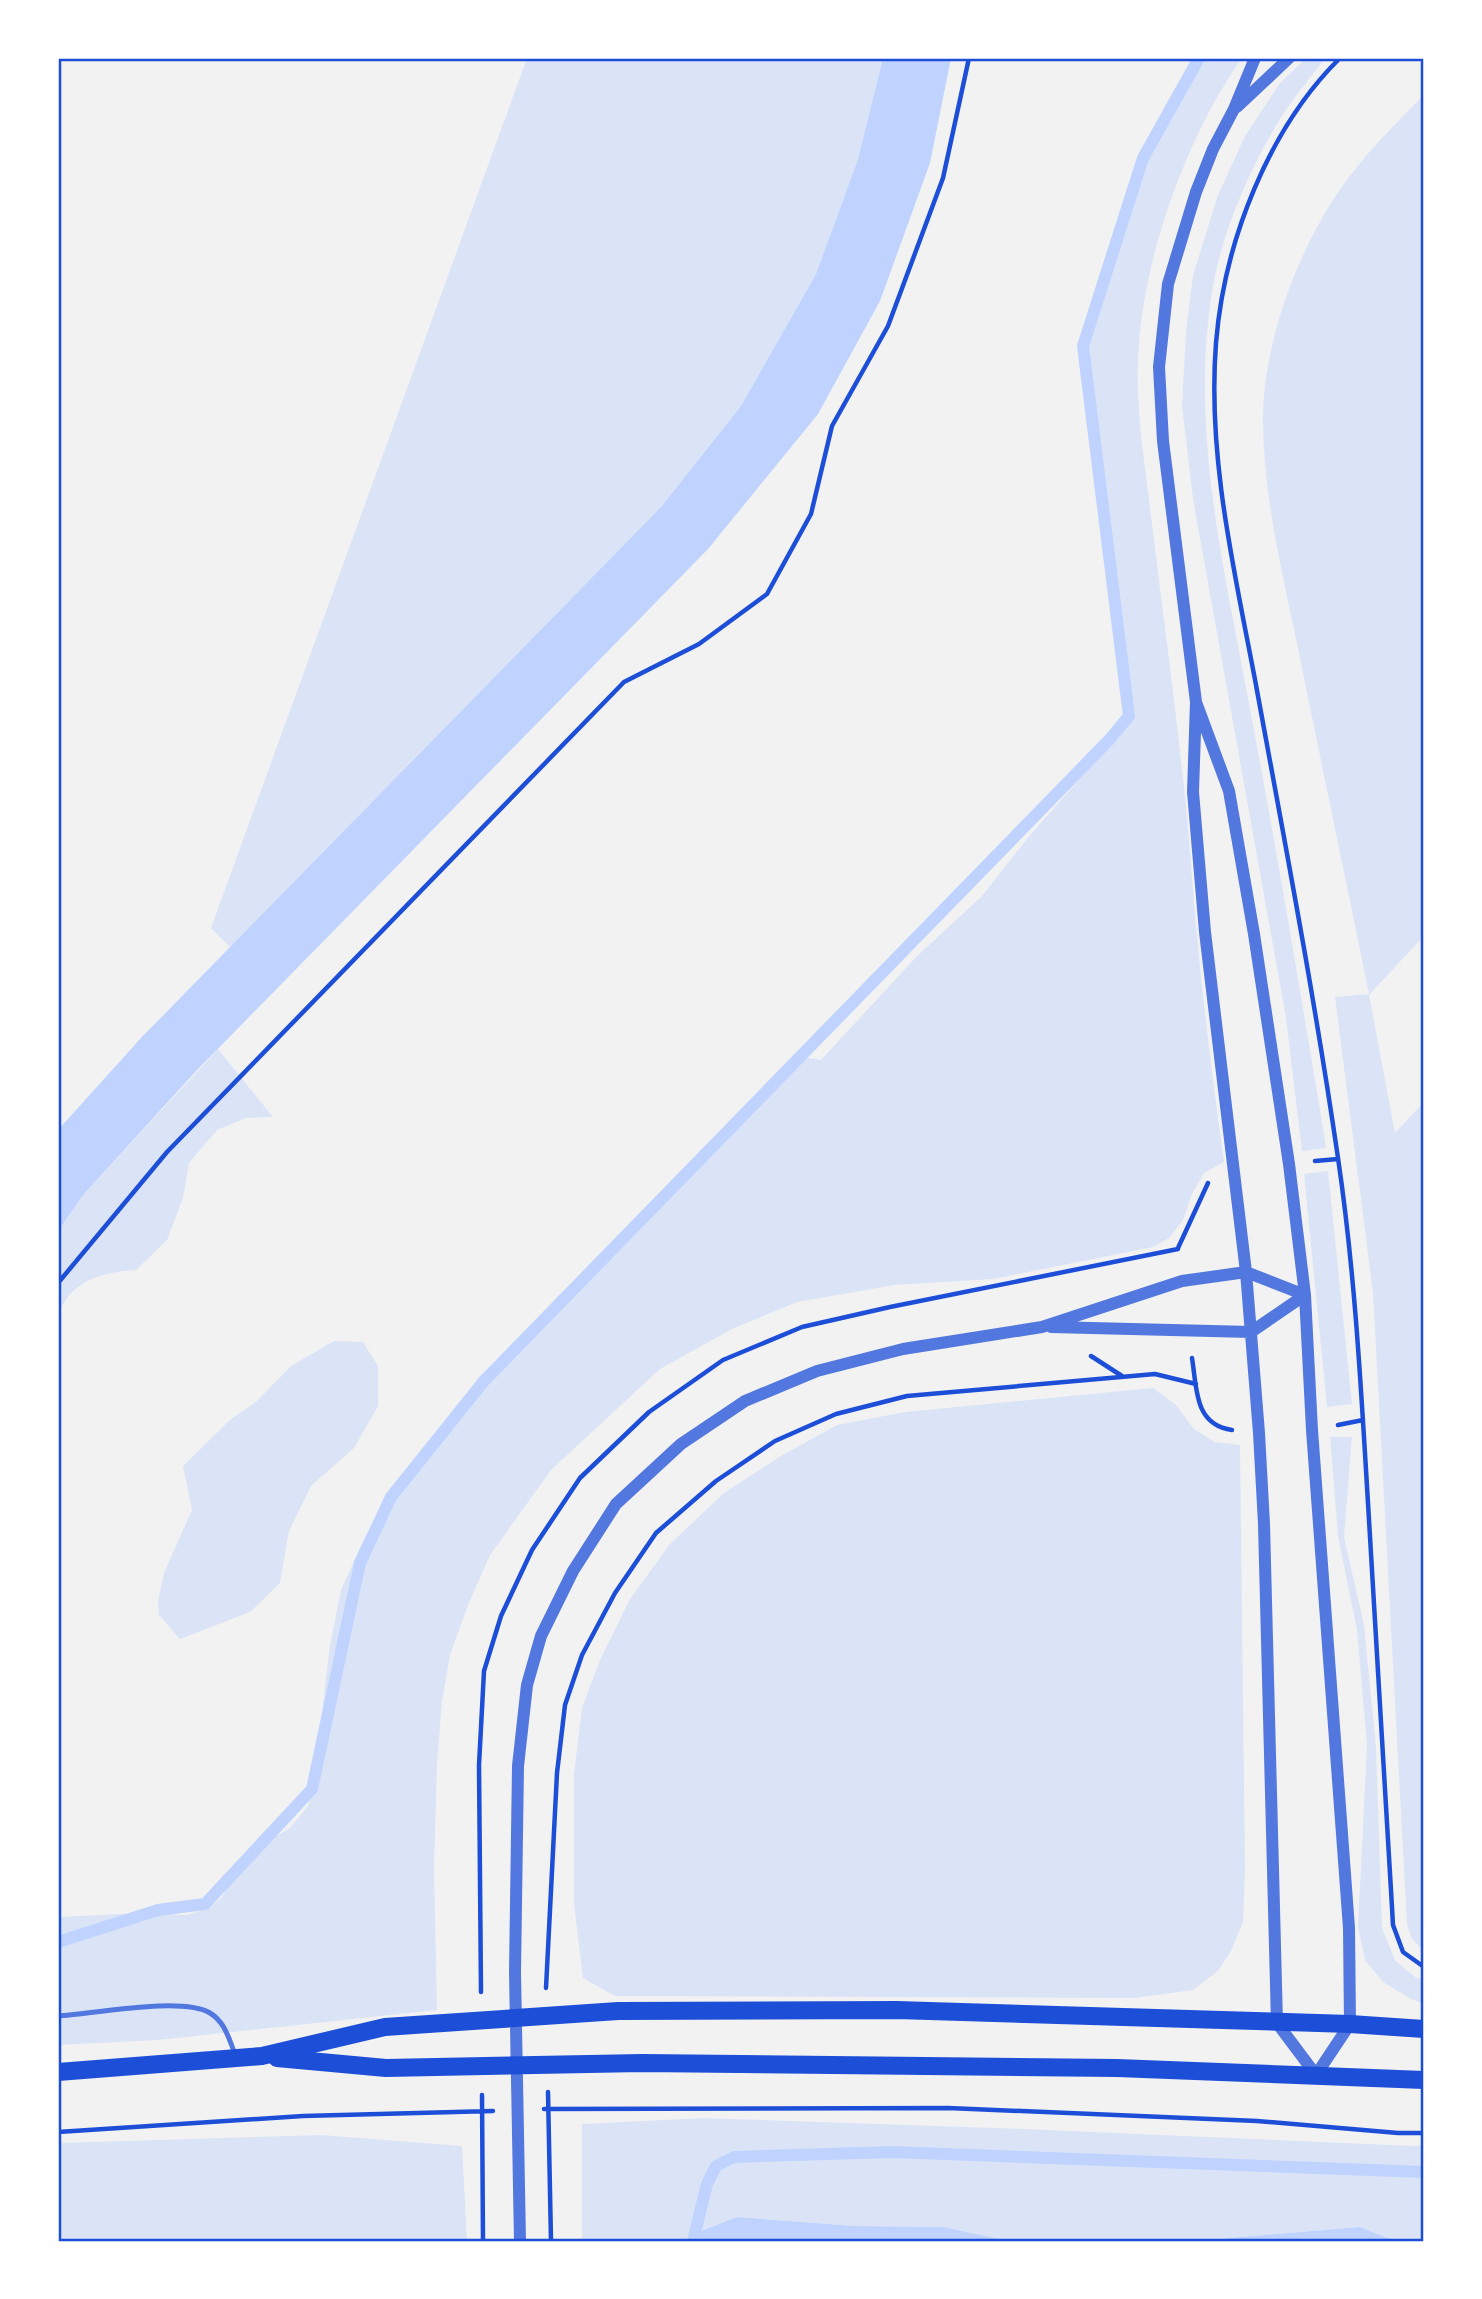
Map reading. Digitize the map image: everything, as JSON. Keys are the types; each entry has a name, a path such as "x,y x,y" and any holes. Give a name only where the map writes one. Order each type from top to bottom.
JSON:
{"main road":[{"path":"58,2072 262,2056 385,2027 618,2011 897,2010 1350,2024 1424,2029"},
{"path":"262,2056 386,2068 670,2063 1117,2068 1424,2080"}],"street":[{"path":"1196,702 1229,791 1289,1164 1305,1295 1312,1430 1349,1928 1350,2024 1316,2075 1277,2023 1264,1524 1251,1332 1202,894 1193,792 1196,702 1163,441 1159,368 1168,284 1196,192 1255,58"},
{"path":"1234,109 1289,58"},
{"path":"520,2241 515,1972 518,1766 527,1685 541,1636 573,1571 616,1504 681,1444 745,1401 817,1371 903,1349 1042,1327 1182,1281 1246,1272 1305,1295"},
{"path":"1042,1327 1251,1332 1305,1295"}],"lane":[{"path":"58,2016 182,2005 209,2012 224,2025 236,2058"}],"path":[{"path":"58,1283 167,1152 624,682 699,644 767,594 811,514 832,426 888,326 943,178 969,58"},
{"path":"1340,58 1291,119 1262,173 1239,227 1226,275 1216,342 1214,413 1225,515 1286,845 1334,1132 1354,1290 1393,1925 1403,1952 1424,1967"},
{"path":"480,1973 479,1765 484,1671 501,1616 532,1550 580,1478 649,1412 723,1360 802,1327 1178,1248"},
{"path":"546,1972 557,1773 565,1705 582,1655 615,1593 656,1532 716,1480 755,1454 775,1441 836,1414 906,1396 1156,1374 1196,1384"},
{"path":"534,2110 616,2107 947,2108 1257,2121 1424,2133"},
{"path":"58,2132 303,2116 494,2111"},
{"path":"550,2167 551,2241"},
{"path":"482,2168 484,2241"}],"shaded area":[{"path":"527,58 883,58 858,159 816,274 741,406 661,507 230,947 211,928"},
{"path":"1196,58 1242,58 1203,125 1185,163 1157,243 1141,322 1138,397 1174,697 1202,984 1224,1162 1204,1173 1192,1194 1183,1220 1169,1238 1153,1247 993,1279 895,1285 797,1302 732,1329 660,1369 551,1470 490,1555 450,1655 442,1702 437,1764 434,1867 437,2010 158,2040 58,2045 58,1917 141,1913 187,1915 209,1908 222,1897 235,1872 261,1845 290,1828 308,1806 314,1786 329,1651 341,1590 363,1541 394,1484 457,1409 802,1057 821,1060 917,956 981,897 1030,835 1129,723 1116,585 1094,448 1086,368 1095,292 1130,192 1164,109"},
{"path":"1306,58 1325,58 1271,134 1242,193 1226,235 1215,276 1207,332 1205,387 1207,443 1221,554 1280,875 1326,1148 1302,1151 1286,1018 1193,499 1182,406 1186,331 1193,275 1218,195 1245,136 1280,83"},
{"path":"1424,95 1424,936 1369,995 1395,1133 1424,1102 1424,1951 1412,1939 1407,1925 1373,1293 1335,997 1369,994 1277,546 1267,485 1263,423 1264,392 1276,328 1286,296 1313,235 1346,181"},
{"path":"218,1049 273,1117 246,1118 217,1130 189,1163 183,1198 167,1240 136,1270 99,1276 78,1287 63,1305 58,1317 58,1231 83,1195"},
{"path":"1328,1171 1352,1404 1327,1407 1304,1174"},
{"path":"334,1341 363,1342 378,1366 378,1406 354,1448 311,1486 289,1531 280,1583 250,1612 180,1639 159,1615 158,1601 164,1573 192,1510 183,1466 231,1419 256,1402 291,1366"},
{"path":"1153,1388 1175,1404 1194,1429 1215,1442 1240,1445 1245,1870 1243,1922 1231,1951 1218,1971 1193,1990 1135,1998 615,1996 583,1978 574,1904 574,1774 582,1708 600,1660 630,1599 670,1544 724,1493 781,1456 837,1425 905,1412"},
{"path":"1330,1437 1352,1437 1344,1537 1364,1625 1376,1747 1382,1928 1395,1960 1415,1977 1424,1980 1424,2004 1383,1982 1365,1960 1358,1927 1367,1745 1357,1630 1338,1536"},
{"path":"704,2118 1424,2145 1424,2241 1395,2241 1360,2227 1218,2241 1008,2241 944,2227 855,2226 737,2217 696,2233 686,2241 582,2241 582,2124"},
{"path":"321,2135 462,2146 467,2241 58,2241 58,2143"}],"water":[{"path":"883,58 951,58 930,163 880,301 818,414 708,549 197,1070 83,1195 58,1231 58,1130 141,1038 661,507 741,406 816,274 858,159"},
{"path":"737,2217 855,2226 944,2227 1008,2241 686,2241 696,2233"},
{"path":"1360,2227 1395,2241 1218,2241 1228,2238"}],"waterway":[{"path":"58,1942 158,1910 205,1904 312,1789 360,1563 391,1497 484,1381 1109,740 1129,716 1083,346 1143,158 1199,58"},
{"path":"693,2241 707,2184 716,2166 734,2157 892,2152 1424,2172"}]}
